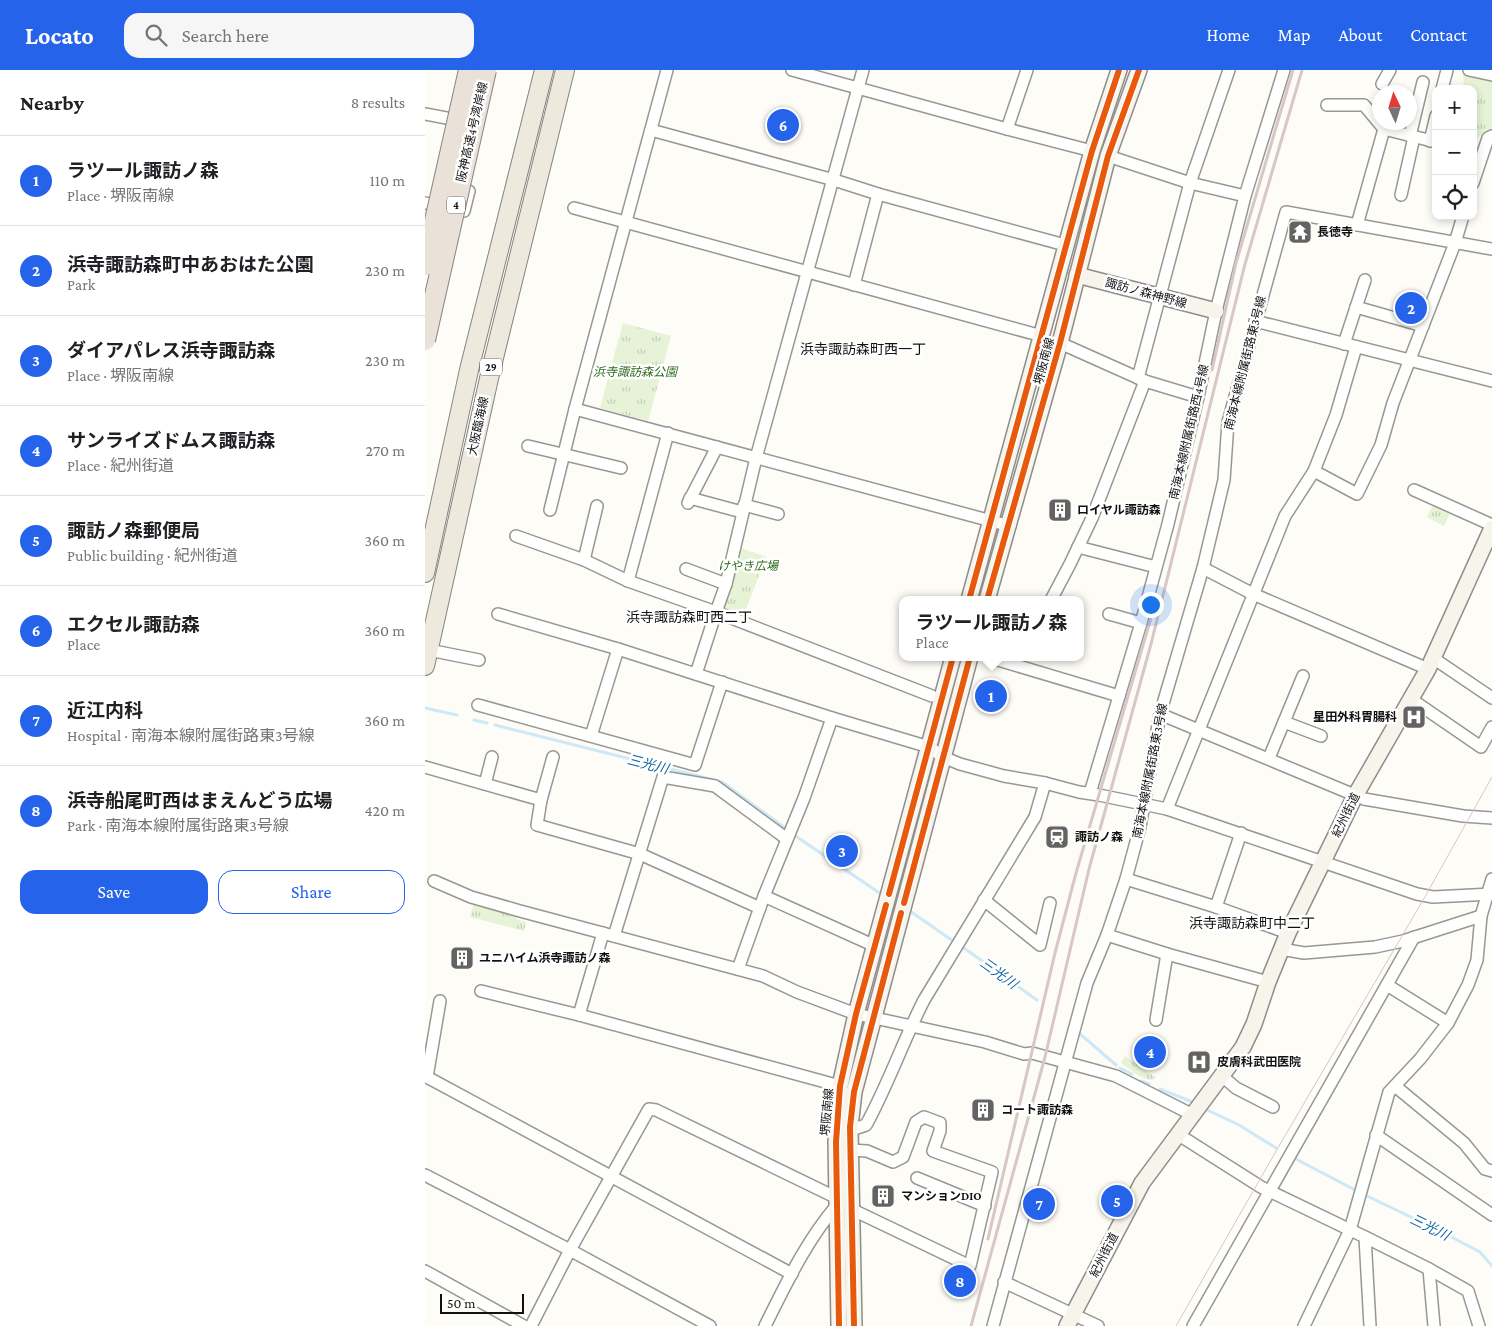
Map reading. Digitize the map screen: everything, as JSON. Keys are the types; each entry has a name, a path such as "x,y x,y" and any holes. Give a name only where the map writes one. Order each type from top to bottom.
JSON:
{"highway":[{"name":"阪神高速4号湾岸線","path":"425,265 469,70"},
{"name":"阪神高速4号湾岸線","path":"425,340 486,70"}],"main road":[{"name":"大阪臨海線","path":"425,573 469,370 544,70"},
{"name":"大阪臨海線","path":"427,658 490,374 565,70"},
{"name":"堺阪南線","path":"970,596 1042,336 1065,245 1092,150 1119,70"},
{"name":"堺阪南線","path":"988,596 1060,343 1108,156 1139,70"},
{"name":"諏訪ノ森神野線","path":"1077,275 1159,298 1216,311"},
{"name":"紀州街道","path":"1070,1320 1142,1183 1243,1047 1255,1024 1268,982 1288,933 1355,796 1431,663 1492,526"},
{"name":"堺阪南線","path":"854,1326 836,1142 840,1086 856,1014 952,661"},
{"name":"堺阪南線","path":"839,1326 842,1204 850,1150 850,1127 854,1092 969,661"}],"street":[{"path":"425,203 465,211 496,70"},
{"path":"550,510 563,454 667,70"},
{"path":"792,70 1007,129 1092,150"},
{"path":"696,674 726,584 756,458 863,70"},
{"path":"1007,129 1027,70"},
{"path":"1053,596 1092,518 1141,379 1159,298 1190,183 1229,70"},
{"name":"南海本線附属街路西4号線","path":"1090,793 1141,623 1198,397 1216,311 1245,196 1284,70"},
{"path":"1382,84 1390,70"},
{"path":"1443,85 1447,70"},
{"path":"1469,70 1492,74"},
{"path":"1401,195 1423,82"},
{"path":"1327,105 1365,104 1372,113"},
{"path":"425,114 483,126"},
{"path":"651,130 1065,245"},
{"path":"1384,130 1357,224 1492,249"},
{"path":"1388,130 1432,142"},
{"path":"1476,175 1488,138 1492,136"},
{"path":"1108,156 1190,183 1245,196"},
{"path":"854,286 878,194"},
{"path":"574,208 1042,336"},
{"name":"南海本線附属街路東3号線","path":"993,1326 1087,983 1107,935 1126,879 1145,804 1160,714 1203,568 1224,480 1228,422 1286,212 1357,224"},
{"path":"1314,471 1357,494 1381,445 1393,403 1462,220"},
{"path":"1343,344 1365,280"},
{"path":"1356,307 1423,326"},
{"path":"1255,322 1492,381"},
{"path":"1060,343 1141,379 1198,397"},
{"path":"1167,809 1285,516 1314,471 1337,415 1356,347"},
{"path":"575,409 1009,526"},
{"path":"628,581 668,433"},
{"path":"528,446 621,468"},
{"path":"717,447 689,500 778,514"},
{"path":"1414,490 1492,526"},
{"path":"584,560 597,506"},
{"path":"516,536 584,560 628,581 716,612 932,696"},
{"path":"1078,546 1156,567"},
{"path":"1203,568 1253,594 1431,663 1492,698"},
{"path":"686,569 726,584"},
{"path":"498,614 619,649 832,718 929,747 943,757 960,764 1003,776 1167,809 1421,895 1433,897 1490,894"},
{"path":"1109,614 1141,623"},
{"path":"591,736 619,649"},
{"path":"427,658 479,660"},
{"path":"1017,661 1119,696"},
{"path":"1269,758 1303,676"},
{"path":"478,705 695,765 722,682"},
{"path":"1411,699 1481,747 1492,727"},
{"path":"1160,714 1269,758 1355,796 1463,816 1492,818"},
{"path":"738,969 832,718"},
{"path":"1284,722 1321,736"},
{"path":"485,784 492,757"},
{"path":"538,765 552,763 541,800 537,825 640,854 760,908"},
{"path":"425,768 541,800"},
{"path":"579,1015 640,854 663,777 715,786 787,838"},
{"path":"850,1127 857,1128 865,1125 878,1103 911,1025 1035,817 1045,783"},
{"path":"1216,907 1241,833"},
{"path":"1126,879 1216,907 1288,933"},
{"path":"1304,1326 1350,1230 1389,1092 1420,1059 1448,1023 1468,985 1477,960 1481,916 1490,894 1492,879"},
{"path":"434,881 471,897 763,976 797,992 856,1014 985,1042 1024,1054 1032,1053 1116,1076 1197,1110"},
{"path":"764,896 875,946"},
{"path":"984,900 1040,945 1051,903"},
{"path":"1281,949 1304,953 1375,947 1413,938 1481,916"},
{"path":"1107,935 1268,982"},
{"path":"1193,1326 1413,938"},
{"path":"1157,1020 1167,954"},
{"path":"1387,985 1448,1023"},
{"path":"481,990 840,1086"},
{"path":"439,1002 426,1077 792,1274"},
{"path":"437,1016 449,1018"},
{"path":"1222,1076 1237,1088 1273,1107"},
{"path":"1395,1086 1464,1143 1485,1169 1492,1171"},
{"path":"531,1326 570,1250 649,1109 657,1110 842,1204 970,1266 992,1172 933,1151 940,1131 940,1123 924,1117 916,1122 903,1157 893,1162 867,1151 850,1150"},
{"path":"1179,1135 1270,1192 1365,1237 1468,1291 1479,1326"},
{"path":"1376,1135 1492,1215"},
{"path":"425,1175 570,1250 710,1326"},
{"path":"917,1178 985,1206"},
{"path":"765,1326 820,1224 842,1204"},
{"path":"1365,1237 1370,1326"},
{"path":"1429,1269 1434,1326"},
{"path":"425,1271 524,1326"},
{"path":"1005,1282 1070,1320 1098,1326"}],"green space":[{"path":"1463,73 1492,79 1492,129 1477,138 1477,85 1464,85"},
{"path":"1420,297 1428,301 1422,314 1417,317 1396,312 1400,299 1417,304"},
{"name":"浜寺諏訪森公園","path":"623,323 671,336 648,421 600,408"},
{"path":"1433,505 1450,513 1444,526 1427,517"},
{"name":"けやき広場","path":"738,547 766,557 743,617 726,611 724,605"},
{"path":"474,902 517,914 516,919 526,922 524,931 470,917"},
{"path":"1125,1056 1155,1077 1153,1080 1140,1077 1121,1063"},
{"path":"957,1266 972,1272 964,1295 949,1290"}],"waterway":[{"name":"三光川","path":"425,708 457,715"},
{"name":"三光川","path":"474,720 487,723"},
{"name":"三光川","path":"495,725 722,782 788,830"},
{"name":"三光川","path":"794,835 884,896"},
{"name":"三光川","path":"907,909 956,943"},
{"name":"三光川","path":"961,946 1037,1000"},
{"name":"三光川","path":"1079,1033 1116,1065"},
{"name":"三光川","path":"1120,1068 1132,1074"},
{"name":"三光川","path":"1141,1081 1149,1084"},
{"name":"三光川","path":"1160,1089 1195,1103"},
{"name":"三光川","path":"1205,1109 1239,1125 1276,1148"},
{"name":"三光川","path":"1294,1158 1357,1191"},
{"name":"三光川","path":"1363,1194 1480,1252 1492,1266"}],"tram line":[{"path":"1176,1326 1426,895 1492,777"}],"railway":[{"path":"1212,370 1236,263 1293,70"},
{"path":"971,1326 1045,1057 1089,869 1151,644 1245,264 1302,70"},
{"path":"988,1239 1055,953 1076,873 1151,618"}],"cycle path":[{"path":"970,596 1092,151 1119,70"},
{"path":"988,596 1060,343 1108,156 1139,70"},
{"path":"889,894 952,661"},
{"path":"904,903 969,661"},
{"path":"839,1326 836,1142 840,1086 856,1014 886,905"},
{"path":"854,1326 850,1127 854,1092 901,913"}],"place":[{"name":"エクセル諏訪森","path":"783,125"},
{"name":"長徳寺","path":"1300,232"},
{"name":"浜寺諏訪森町中あおはた公園","path":"1411,308"},
{"name":"ロイヤル諏訪森","path":"1060,510"},
{"name":"ラツール諏訪ノ森","path":"991,696"},
{"name":"星田外科胃腸科","path":"1414,717"},
{"name":"諏訪ノ森","path":"1057,837"},
{"name":"ダイアパレス浜寺諏訪森","path":"842,851"},
{"name":"ユニハイム浜寺諏訪ノ森","path":"462,958"},
{"name":"サンライズドムス諏訪森","path":"1150,1052"},
{"name":"皮膚科武田医院","path":"1199,1062"},
{"name":"コート諏訪森","path":"983,1110"},
{"name":"マンションDIO","path":"883,1196"},
{"name":"諏訪ノ森郵便局","path":"1117,1201"},
{"name":"近江内科","path":"1039,1204"},
{"name":"浜寺船尾町西はまえんどう広場","path":"960,1281"}],"district":[{"name":"浜寺諏訪森町西一丁","path":"863,349"},
{"name":"浜寺諏訪森町西二丁","path":"689,617"},
{"name":"浜寺諏訪森町中二丁","path":"1252,923"}]}
